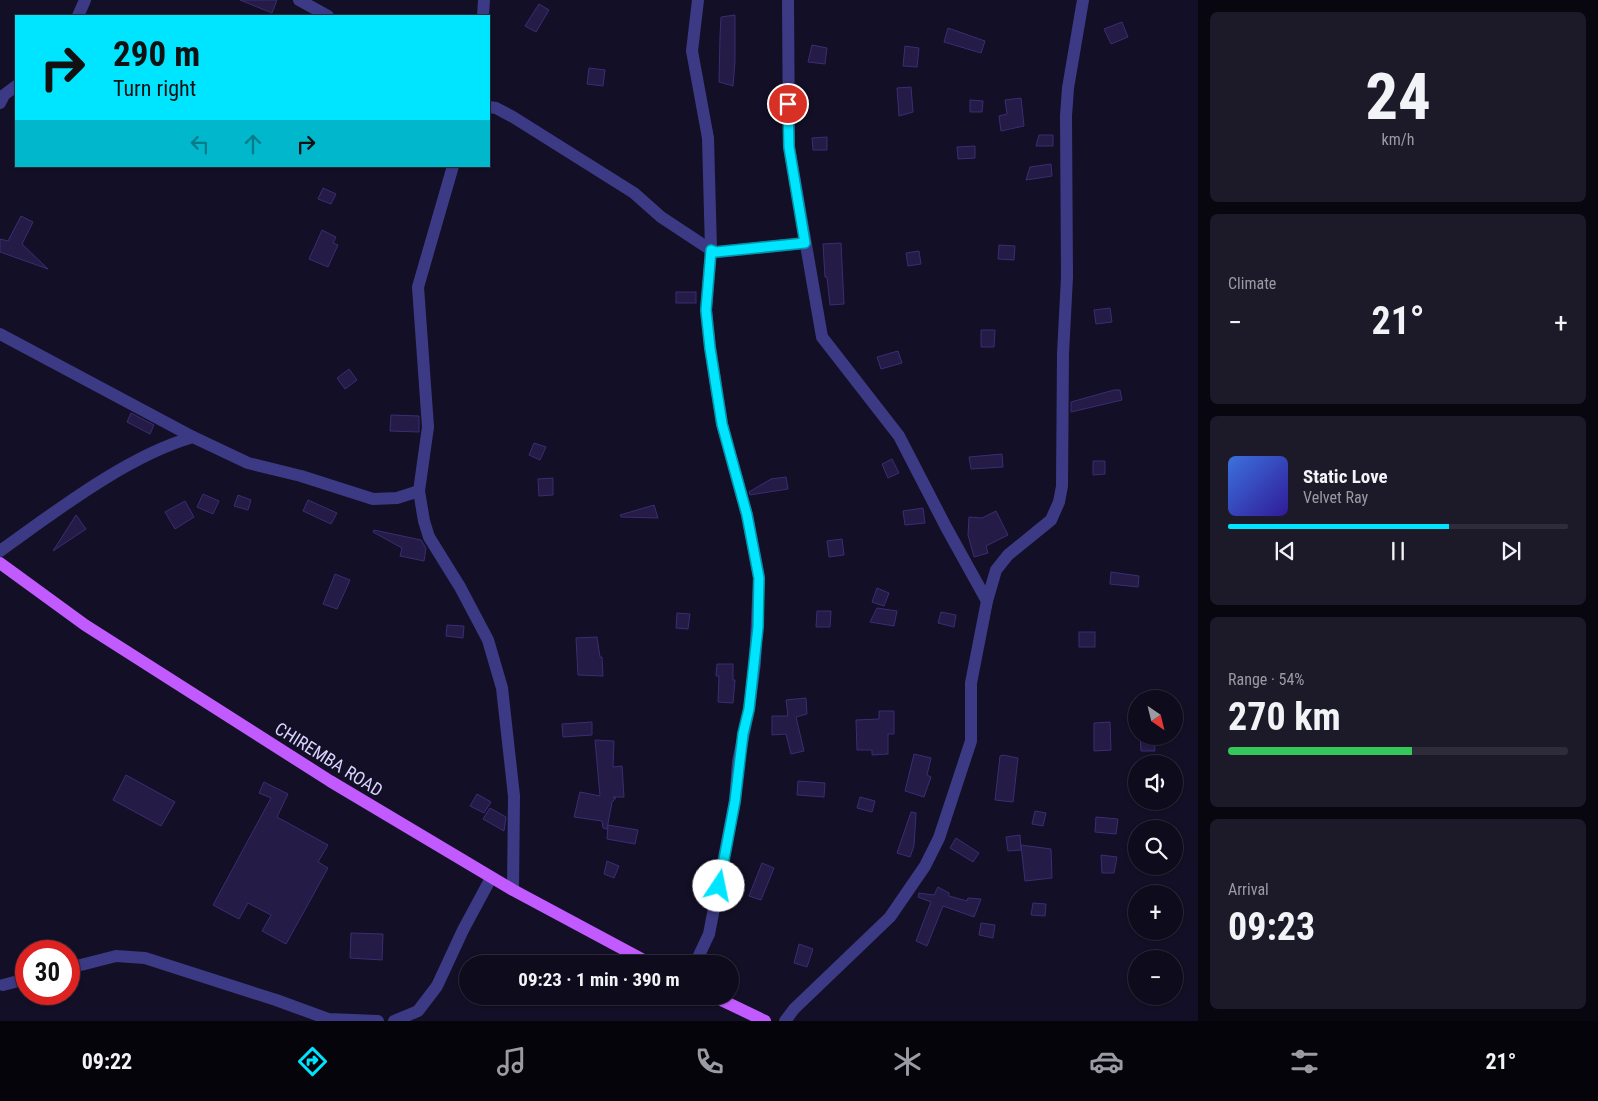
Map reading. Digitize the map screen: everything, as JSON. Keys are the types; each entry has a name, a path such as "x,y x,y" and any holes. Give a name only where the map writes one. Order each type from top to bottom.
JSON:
{"main road":[{"name":"CHIREMBA ROAD","path":"0,563 93,630 330,781 491,878 634,955"},
{"path":"729,1005 756,1020"}],"street":[{"path":"78,15 85,0"},
{"path":"299,0 326,15"},
{"path":"483,15 484,0"},
{"path":"698,0 692,50 708,138 711,250 706,310 710,348 722,424 747,515 759,578 755,663 749,709 738,762 735,801 709,934 699,955"},
{"path":"788,0 789,147 822,337 900,436 946,527 987,601"},
{"path":"785,1021 794,1009 890,917 925,866 939,838 971,741 971,683 987,601 996,570 1008,555 1051,520 1058,506 1062,486 1063,362 1067,277 1066,116 1068,88 1083,0"},
{"path":"0,102 4,95 15,87"},
{"path":"490,107 496,108 513,117 634,194 661,217 711,250 716,252 805,243"},
{"path":"453,167 418,287 428,426 420,491 424,521 429,537 460,587 488,640 502,688 514,796 513,890"},
{"path":"0,334 193,437 248,463 301,476 372,499 397,498 420,491"},
{"path":"0,551 80,495 166,445 193,437"},
{"path":"394,1021 418,1011 437,986 463,930 491,878"},
{"path":"80,965 116,956 145,958 276,1000 328,1019 378,1021"},
{"path":"3,985 15,982"}],"building":[{"path":"240,0 277,0 272,13"},
{"path":"539,4 549,10 536,32 525,26"},
{"path":"735,15 733,86 719,82 720,36 721,17"},
{"path":"1122,22 1128,37 1111,44 1104,29"},
{"path":"948,28 985,41 981,53 944,42"},
{"path":"812,45 827,48 825,64 808,62"},
{"path":"905,46 919,48 917,67 903,66"},
{"path":"589,68 605,70 603,86 587,84"},
{"path":"911,87 913,112 899,116 897,88"},
{"path":"1021,98 1024,126 1001,131 999,116 1007,114 1005,100"},
{"path":"970,100 983,101 982,112 970,112"},
{"path":"1039,135 1053,135 1053,146 1036,146"},
{"path":"827,137 827,150 813,150 812,138"},
{"path":"975,146 975,158 958,159 957,147"},
{"path":"1051,164 1052,176 1026,180 1030,167"},
{"path":"323,188 336,194 331,204 318,199"},
{"path":"21,216 33,222 22,244 48,269 0,252 0,239 8,241"},
{"path":"322,230 336,237 333,243 338,245 328,267 309,259"},
{"path":"841,243 844,304 830,305 827,277 825,277 823,244"},
{"path":"999,245 1015,246 1014,260 998,259"},
{"path":"919,251 921,264 908,266 906,253"},
{"path":"676,292 696,292 696,303 676,303"},
{"path":"1110,308 1112,322 1096,324 1094,310"},
{"path":"981,330 995,330 994,347 981,347"},
{"path":"898,351 902,363 881,369 877,357"},
{"path":"349,369 357,380 345,389 337,378"},
{"path":"1120,390 1122,400 1071,412 1071,402"},
{"path":"131,413 154,425 150,434 127,422"},
{"path":"391,415 419,416 419,432 390,431"},
{"path":"534,443 546,447 540,460 529,455"},
{"path":"1002,454 1003,467 971,469 969,457"},
{"path":"892,459 899,473 888,478 882,464"},
{"path":"1093,461 1105,461 1105,474 1093,475"},
{"path":"786,477 788,489 750,495 749,492 771,479"},
{"path":"553,478 553,495 539,496 538,479"},
{"path":"203,494 219,501 213,514 197,507"},
{"path":"238,495 251,500 248,510 234,506"},
{"path":"308,500 337,513 331,524 303,511"},
{"path":"185,501 194,517 175,529 165,512"},
{"path":"654,505 658,518 621,517 620,515"},
{"path":"923,508 925,523 905,525 903,511"},
{"path":"996,511 1008,535 986,546 988,553 974,557 968,535 969,517 982,518"},
{"path":"76,515 86,529 53,551"},
{"path":"374,530 421,540 426,548 424,561 400,556 402,548 373,532"},
{"path":"842,539 844,555 829,557 827,541"},
{"path":"1111,572 1139,576 1138,587 1110,584"},
{"path":"335,574 350,580 337,609 323,604"},
{"path":"877,588 889,593 884,606 872,602"},
{"path":"877,608 897,611 894,626 870,622"},
{"path":"817,611 831,611 830,627 816,627"},
{"path":"941,612 956,615 954,627 938,623"},
{"path":"677,613 690,614 688,629 676,628"},
{"path":"447,625 464,626 463,638 446,636"},
{"path":"1079,632 1095,632 1095,647 1079,647"},
{"path":"597,637 600,657 602,657 603,676 578,675 576,638"},
{"path":"717,664 733,664 733,680 735,680 733,703 718,702 719,676 716,676"},
{"path":"806,698 807,714 796,717 804,751 791,754 786,734 772,735 772,716 788,716 786,700"},
{"path":"879,711 894,711 894,734 888,734 888,754 872,755 872,750 857,750 856,720 879,719"},
{"path":"592,722 592,735 563,737 562,724"},
{"path":"1110,722 1111,750 1094,751 1094,723"},
{"path":"595,740 614,741 613,767 622,766 624,797 613,797 616,798 612,802 607,829 603,828 602,821 574,817 580,792 600,796"},
{"path":"1141,745 1155,745 1155,751 1141,751"},
{"path":"914,754 931,758 927,775 931,777 924,797 905,791"},
{"path":"1000,756 1018,758 1013,802 995,800"},
{"path":"126,775 175,802 161,826 113,800"},
{"path":"798,781 825,783 824,797 797,795"},
{"path":"264,782 288,794 277,817 328,845 318,862 328,868 286,944 262,931 271,915 248,903 239,919 213,905 271,798 259,793"},
{"path":"477,794 491,802 484,813 470,806"},
{"path":"860,797 875,801 872,812 857,808"},
{"path":"490,808 506,817 504,831 483,819"},
{"path":"1035,811 1046,813 1043,826 1032,824"},
{"path":"911,812 916,813 914,846 910,857 897,853"},
{"path":"1096,817 1118,819 1116,834 1095,832"},
{"path":"608,825 638,830 635,844 607,839"},
{"path":"1020,835 1021,850 1008,851 1006,837"},
{"path":"956,838 979,853 973,862 950,848"},
{"path":"1021,845 1051,849 1052,878 1025,881"},
{"path":"1101,855 1117,857 1114,873 1102,873"},
{"path":"607,861 619,866 614,878 604,874"},
{"path":"762,863 774,868 761,900 749,896"},
{"path":"938,887 949,893 949,896 967,901 968,898 981,899 974,917 943,906 927,946 916,941 931,902 918,897 919,893 934,895"},
{"path":"1033,903 1046,904 1045,916 1031,915"},
{"path":"981,923 995,925 993,938 979,935"},
{"path":"351,933 383,934 382,960 350,958"},
{"path":"799,944 813,949 807,967 794,963"}],"route":[{"path":"719,886 735,801 738,762 749,709 755,663 759,578 747,515 722,424 710,348 706,310 711,250 716,252 805,243 789,147 788,104"}]}
